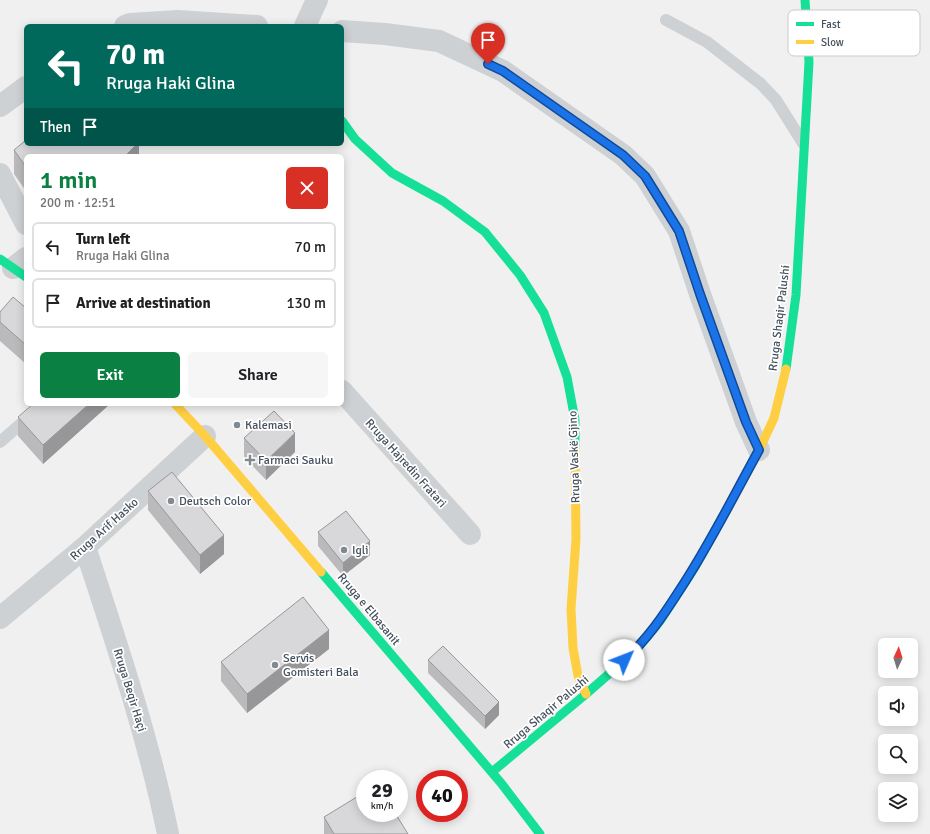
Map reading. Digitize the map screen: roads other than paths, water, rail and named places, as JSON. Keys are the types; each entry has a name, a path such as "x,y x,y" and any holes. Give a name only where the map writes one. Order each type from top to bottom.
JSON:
{"street":[{"path":"306,24 316,0"},
{"name":"Rruga Shaqir Palushi","path":"805,0 806,10"},
{"path":"130,24 178,20 231,24"},
{"path":"344,31 385,34 439,41 503,71 623,155 645,176 679,231 746,422 759,450"},
{"name":"Rruga Shaqir Palushi","path":"492,772 634,652 660,621 695,567 759,450 774,418 786,372 796,295 809,56"},
{"path":"0,106 24,88"},
{"name":"Rruga Vaskë Gjino","path":"344,124 354,139 392,173 443,201 484,232 520,275 544,313 567,377 575,420 576,539 571,609 572,648 578,676 586,694"},
{"path":"0,174 24,220"},
{"name":"Rruga Hajredin Fratari","path":"344,393 470,534"},
{"name":"Rruga e Elbasanit","path":"177,406 205,436 492,772 540,834"},
{"name":"Rruga Arif Hasko","path":"0,618 85,547 205,436"},
{"name":"Rruga Beqir Haçi","path":"85,547 128,680 157,782 168,834"}],"lane":[{"path":"666,20 707,42 762,84 776,100 805,145"},
{"path":"0,442 42,406"}],"place":[{"name":"Kalemasi","path":"237,425"},
{"name":"Farmaci Sauku","path":"250,460"},
{"name":"Deutsch Color","path":"171,501"},
{"name":"Igli","path":"344,550"},
{"name":"Servis Gomisteri Bala","path":"275,665"}]}
